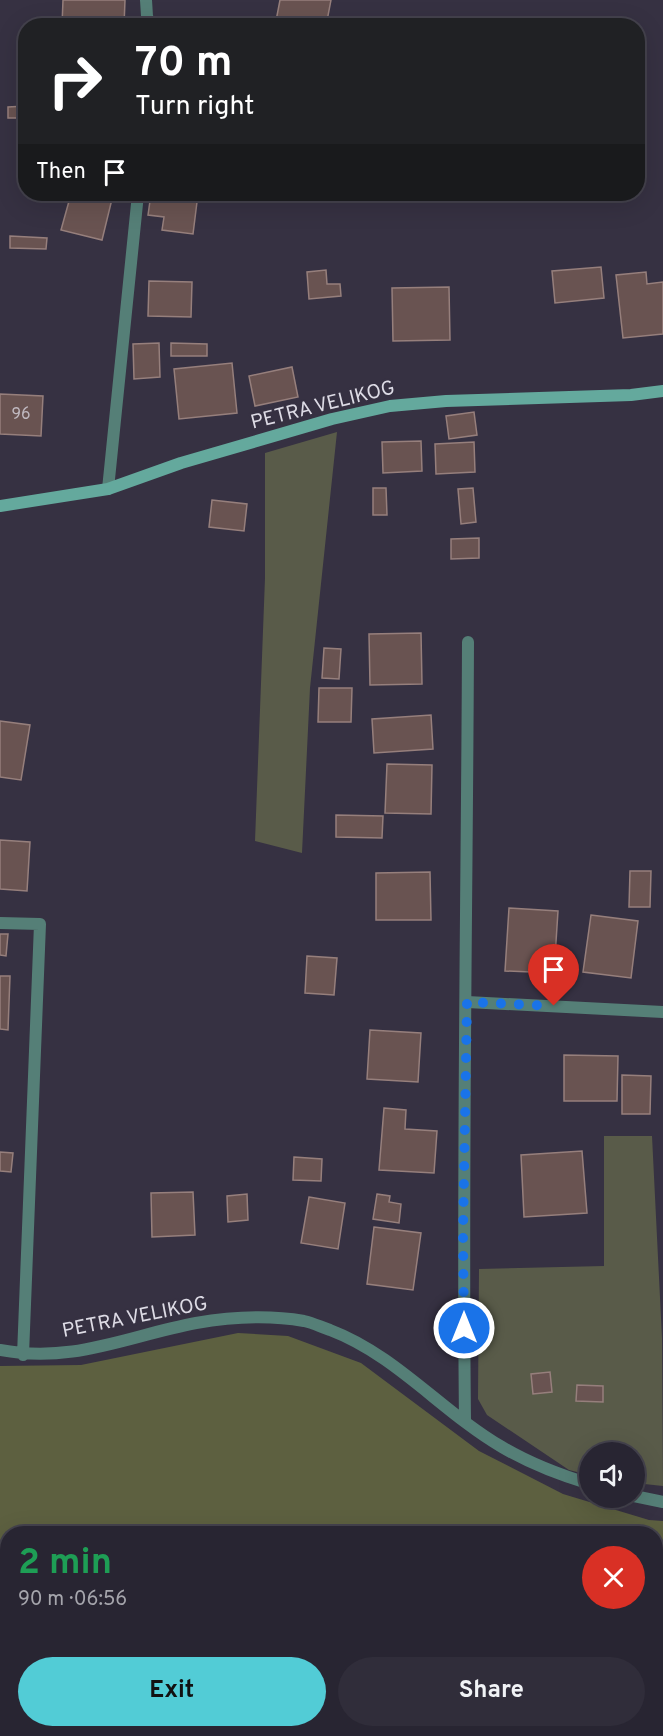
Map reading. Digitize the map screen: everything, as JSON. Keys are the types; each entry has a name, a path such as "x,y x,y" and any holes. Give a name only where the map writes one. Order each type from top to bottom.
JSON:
{"street":[{"path":"146,0 148,18"},
{"path":"108,489 137,201"},
{"name":"PETRA VELIKOG","path":"0,506 108,489 181,463 332,419 390,406 446,401 631,395 663,391"},
{"path":"465,1420 463,1235 467,1002 468,642"},
{"path":"0,922 40,924 23,1355"},
{"path":"467,1002 663,1012"},
{"name":"PETRA VELIKOG","path":"0,1350 23,1355 95,1349 196,1323 274,1316 308,1322 347,1337 391,1363 501,1447 579,1481"},
{"path":"645,1498 663,1502"}],"green space":[{"path":"337,432 310,688 302,853 255,841 265,578 265,453"},
{"path":"604,1136 652,1136 662,1338 663,1486 645,1484 645,1442 579,1442 579,1472 569,1470 487,1415 478,1399 479,1269 604,1266"},
{"path":"238,1333 288,1336 361,1363 479,1451 563,1494 579,1499 579,1508 609,1508 649,1520 663,1521 663,1526 0,1526 0,1366 81,1365"}],"building":[{"path":"63,0 125,0 124,18 62,18"},
{"path":"280,0 331,0 328,18 277,18"},
{"path":"18,106 18,118 8,118 8,107"},
{"path":"69,201 112,201 102,240 61,230"},
{"path":"150,201 197,201 193,234 162,230 164,217 148,215"},
{"path":"10,236 47,238 46,249 10,248"},
{"path":"601,267 604,298 555,303 552,271"},
{"path":"326,270 327,284 340,284 341,296 309,299 307,272"},
{"path":"646,272 647,284 663,282 663,334 623,338 616,275"},
{"path":"149,281 192,282 191,317 148,316"},
{"path":"449,287 450,340 393,341 392,288"},
{"path":"159,343 160,377 134,379 133,344"},
{"path":"171,343 207,344 207,356 171,356"},
{"path":"232,363 237,413 179,419 174,369"},
{"path":"292,367 298,397 255,406 249,376"},
{"path":"0,394 43,396 41,436 0,434"},
{"path":"474,412 477,435 449,439 446,416"},
{"path":"421,441 422,471 383,473 382,442"},
{"path":"474,442 475,472 436,474 435,444"},
{"path":"373,488 386,488 387,515 373,515"},
{"path":"473,488 476,522 461,524 458,489"},
{"path":"212,500 247,504 244,531 209,527"},
{"path":"479,538 479,558 451,559 451,539"},
{"path":"421,633 422,684 370,685 369,634"},
{"path":"324,648 341,649 339,679 322,678"},
{"path":"319,688 352,688 351,722 318,722"},
{"path":"431,715 433,749 374,753 372,719"},
{"path":"0,721 30,725 21,780 0,777"},
{"path":"387,764 432,765 431,814 385,813"},
{"path":"336,815 383,816 382,838 336,837"},
{"path":"0,840 30,842 27,891 0,889"},
{"path":"630,871 651,871 650,907 629,907"},
{"path":"430,872 431,920 376,920 376,873"},
{"path":"509,908 558,911 554,973 505,971"},
{"path":"591,915 638,921 631,978 583,972"},
{"path":"0,934 8,934 6,956 0,955"},
{"path":"307,956 337,958 334,995 305,993"},
{"path":"0,976 10,976 8,1030 0,1029"},
{"path":"370,1030 421,1033 418,1082 367,1079"},
{"path":"564,1055 618,1056 617,1101 564,1101"},
{"path":"622,1075 651,1076 650,1114 622,1114"},
{"path":"384,1108 406,1110 405,1129 437,1131 434,1173 379,1170"},
{"path":"582,1151 587,1213 524,1217 521,1155"},
{"path":"0,1152 13,1153 11,1172 0,1171"},
{"path":"294,1157 322,1159 321,1181 293,1180"},
{"path":"193,1192 195,1235 152,1237 151,1193"},
{"path":"247,1194 248,1220 228,1222 227,1196"},
{"path":"377,1194 390,1196 389,1202 401,1204 399,1223 373,1219"},
{"path":"309,1197 345,1203 338,1249 301,1243"},
{"path":"374,1227 421,1233 413,1290 367,1284"},
{"path":"550,1372 552,1392 533,1394 531,1374"},
{"path":"577,1385 603,1386 603,1402 576,1401"}],"route":[{"path":"464,1328 463,1235 467,1002 554,1006"}]}
